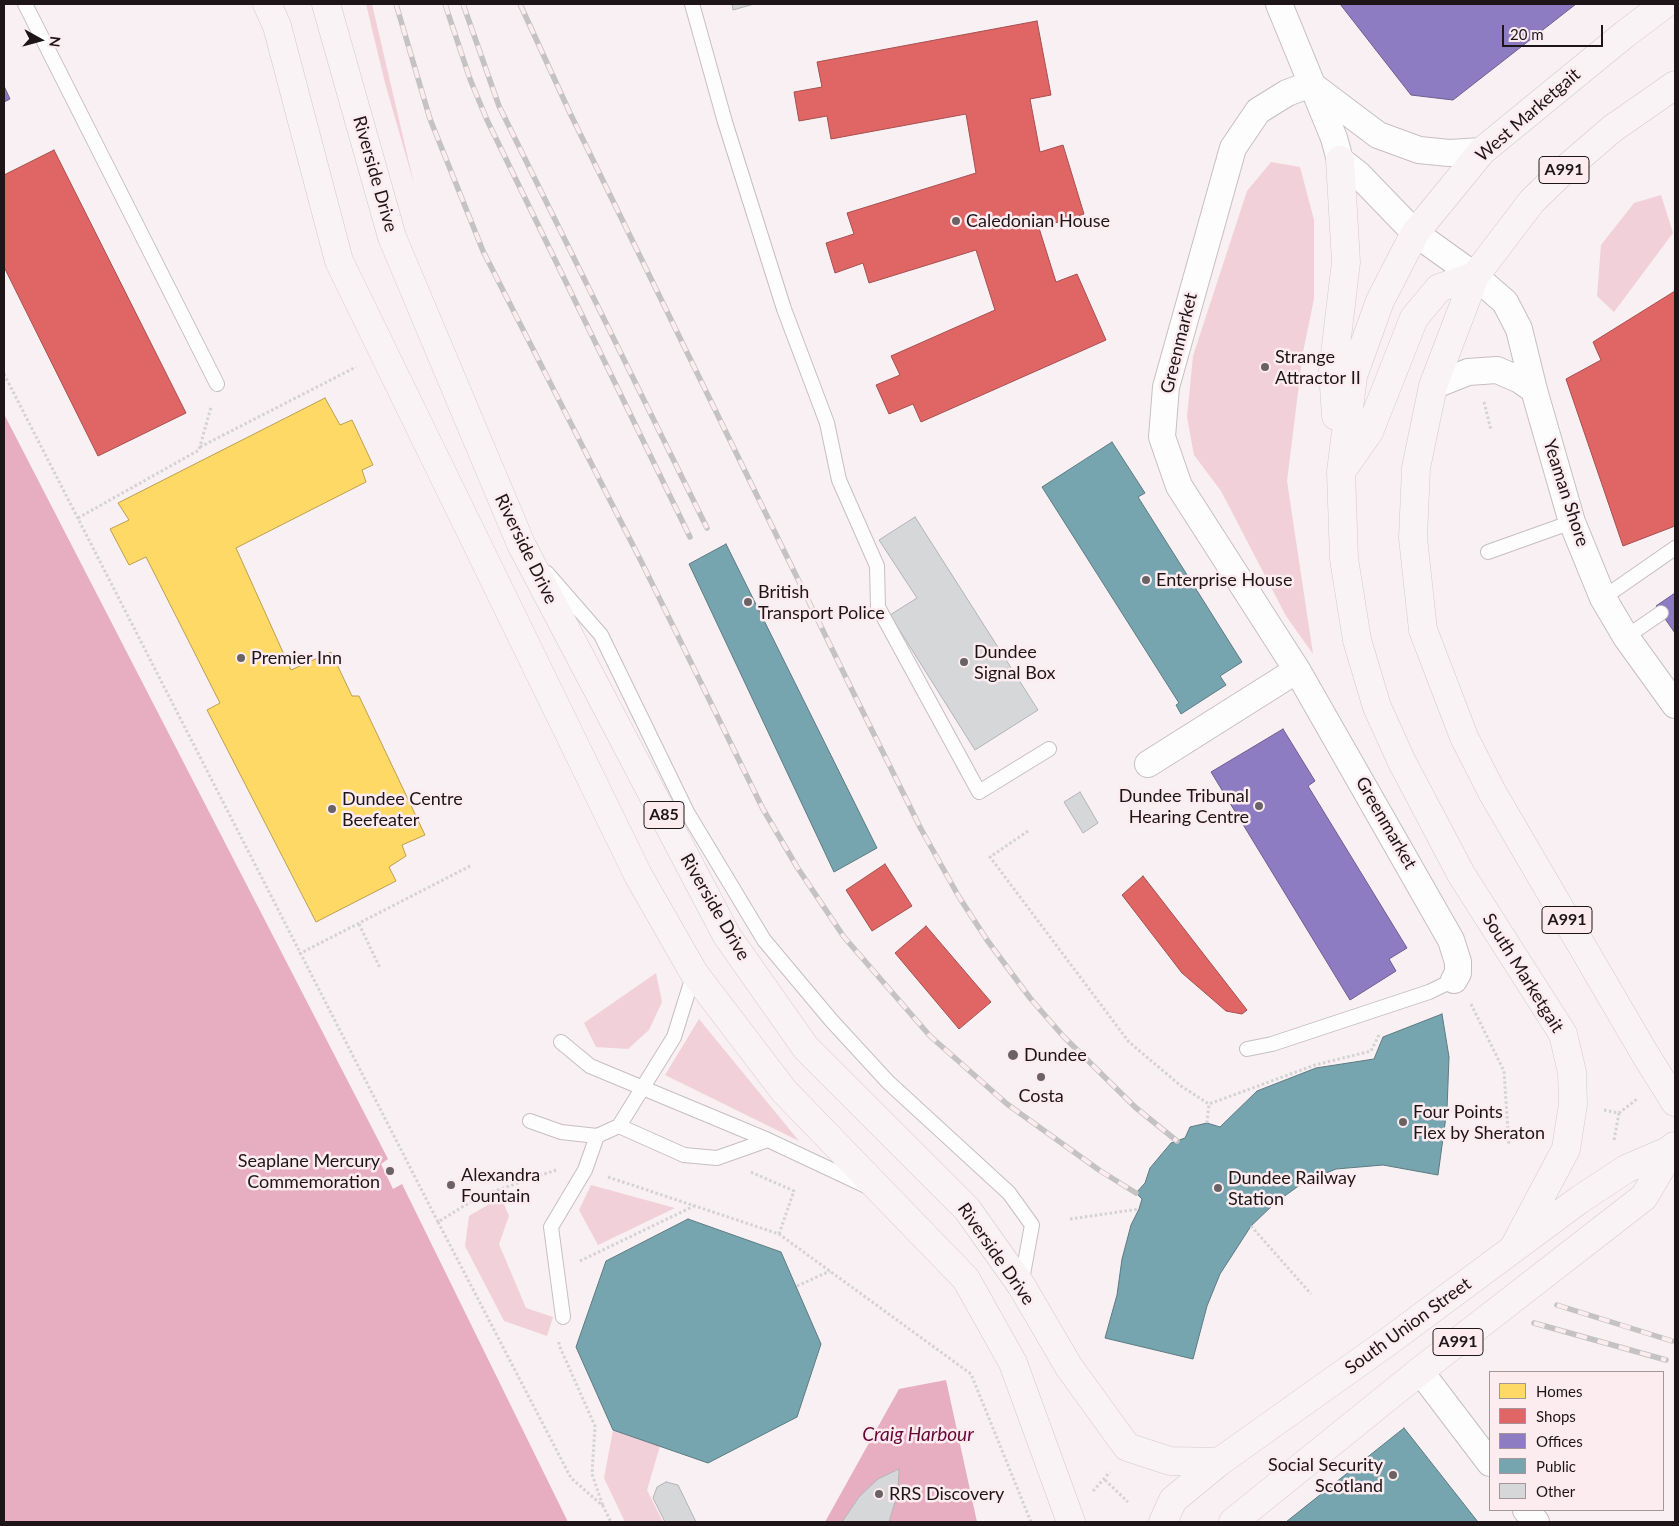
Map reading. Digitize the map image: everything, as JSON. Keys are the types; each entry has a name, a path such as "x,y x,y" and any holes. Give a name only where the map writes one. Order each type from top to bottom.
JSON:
{"main road":[{"name":"A85","path":"267,4 277,26 339,261 638,874 694,973 784,1091 887,1195 966,1279 1013,1363 1072,1519"},
{"name":"Riverside Drive","path":"326,4 392,237 521,544 727,936 806,1048 968,1209 1021,1285 1069,1367 1127,1447 1170,1461 1219,1462"},
{"name":"West Marketgait","path":"1402,762 1378,707 1357,640 1344,559 1341,472 1353,376 1380,301 1415,232 1482,151 1625,34 1665,4"},
{"name":"A991","path":"1675,86 1612,129 1562,172 1532,201 1475,276 1454,326 1433,386 1416,468 1413,538 1424,630 1464,737 1492,792 1675,1102"},
{"path":"1340,160 1346,262 1333,371 1341,472"},
{"path":"1341,472 1369,432 1414,318 1439,288 1475,276"},
{"name":"South Marketgait","path":"1402,762 1461,874 1563,1034 1572,1072 1573,1104 1566,1149 1513,1249"},
{"name":"South Union Street","path":"1163,1522 1172,1500 1219,1462 1513,1249 1626,1170 1673,1148"},
{"name":"South Union Street","path":"1233,1522 1420,1371 1644,1197 1673,1148"}],"street":[{"path":"1279,4 1334,138 1340,160 1358,174 1415,232 1475,276"},
{"path":"1311,84 1378,135 1419,150 1449,153 1482,151"},
{"name":"Greenmarket","path":"1311,84 1287,93 1258,111 1233,148 1166,387 1162,437 1179,486 1297,670 1417,876 1451,940 1458,962 1458,973 1454,980"},
{"name":"Yeaman Shore","path":"1475,276 1505,302 1516,322 1572,522 1603,598 1626,637 1675,705"},
{"path":"1433,386 1468,372 1497,370 1520,380 1534,390"},
{"path":"1148,764 1297,670"},
{"path":"1420,1371 1489,1462"}],"lane":[{"path":"25,4 217,384"},
{"path":"692,4 725,122 784,310 826,423 839,480 877,566 878,607 979,792 1049,749"},
{"path":"1488,552 1572,522"},
{"path":"521,544 601,635 687,812 764,940 831,1020 888,1082 1009,1193 1032,1224 1021,1285"},
{"path":"1603,598 1675,548"},
{"path":"1626,637 1661,613"},
{"path":"530,1121 561,1132 597,1136 619,1126 674,1036 694,973"},
{"path":"1247,1049 1272,1044 1429,992 1454,980"},
{"path":"561,1042 590,1066 768,1140 887,1195"},
{"path":"619,1126 684,1155 717,1158 768,1140"},
{"path":"563,1317 551,1227 585,1170 597,1136"}],"path":[{"path":"200,447 384,353"},
{"path":"4,374 299,954 571,1478 603,1506"},
{"path":"78,518 199,450 217,384"},
{"path":"1484,397 1491,430"},
{"path":"1028,831 990,857 1129,1042 1181,1086 1209,1104"},
{"path":"299,954 472,865"},
{"path":"358,924 380,968"},
{"path":"1454,980 1464,991 1504,1071 1509,1146"},
{"path":"1209,1104 1315,1064 1371,1051 1380,1033"},
{"path":"1612,1148 1619,1114 1639,1097"},
{"path":"1207,1123 1209,1104"},
{"path":"1601,1110 1619,1114"},
{"path":"717,1158 794,1191 779,1234"},
{"path":"438,1222 480,1196 553,1171 573,1168 585,1170 779,1234 970,1374 1031,1522"},
{"path":"557,1272 695,1206"},
{"path":"1070,1219 1139,1209"},
{"path":"1251,1226 1311,1294"},
{"path":"797,1286 830,1271"},
{"path":"563,1317 558,1345 595,1426 592,1474 603,1506 611,1522"},
{"path":"1088,1495 1105,1480 1112,1469"},
{"path":"1105,1480 1128,1502"}],"shaded area":[{"path":"366,4 372,4 414,184 385,83"},
{"path":"1271,162 1300,167 1314,220 1314,299 1303,352 1287,481 1313,654 1286,616 1221,491 1194,455 1187,417 1193,356 1247,191"},
{"path":"1661,195 1673,233 1614,312 1597,296 1601,245 1634,203"},
{"path":"656,973 662,1002 649,1030 628,1049 596,1047 584,1023"},
{"path":"699,1019 799,1141 665,1075"},
{"path":"591,1185 675,1208 598,1245 579,1210"},
{"path":"501,1197 509,1216 499,1244 526,1308 553,1317 547,1336 504,1321 465,1246 469,1216"},
{"path":"613,1430 660,1446 647,1490 663,1522 625,1522 604,1478"}],"water":[{"path":"4,414 388,1159 381,1164 393,1189 402,1184 568,1522 4,1522"},
{"name":"Craig Harbour","path":"946,1380 977,1522 889,1522 898,1492 899,1469 878,1479 859,1497 842,1522 825,1522 899,1389"}],"building: Homes":[{"name":"Premier Inn","path":"325,398 340,425 352,420 373,465 362,470 366,482 236,548 291,670 331,652 352,696 359,696 425,835 402,845 406,856 389,867 396,881 316,922 207,710 220,703 146,557 129,565 110,529 129,520 118,503"}],"building: Shops":[{"name":"Caledonian House","path":"1037,21 1051,95 1030,99 1040,152 1063,145 1084,214 1039,228 1056,282 1077,274 1106,340 921,422 913,404 889,414 876,385 900,375 891,356 995,310 976,250 869,283 863,263 835,273 826,243 854,234 847,213 976,173 966,114 831,139 827,116 799,121 794,92 822,87 817,62"},
{"path":"54,150 186,413 98,456 4,267 4,175"},
{"path":"1675,291 1675,526 1623,546 1566,379 1601,360 1593,342"},
{"path":"885,864 912,906 872,931 846,890"},
{"path":"1143,876 1247,1010 1242,1014 1226,1011 1182,973 1122,895"},
{"path":"926,926 991,1002 959,1029 895,953"}],"building: Offices":[{"path":"1340,4 1576,4 1453,100 1411,95"},
{"path":"4,86 10,99 4,102"},
{"path":"1675,593 1675,633 1656,606"},
{"path":"1283,729 1315,781 1308,786 1407,948 1389,959 1396,971 1350,1000 1211,772"}],"building: Public":[{"name":"Enterprise House","path":"1112,442 1145,493 1138,497 1242,662 1220,676 1226,685 1181,714 1176,705 1179,703 1042,487"},
{"path":"726,544 877,848 834,872 689,564"},
{"name":"Dundee Railway Station","path":"1442,1014 1449,1057 1447,1109 1438,1175 1383,1165 1336,1169 1304,1182 1275,1203 1251,1226 1220,1274 1207,1306 1193,1359 1105,1338 1117,1295 1122,1259 1131,1225 1142,1199 1136,1193 1145,1183 1150,1168 1171,1143 1185,1138 1190,1127 1207,1123 1220,1127 1257,1091 1316,1068 1374,1059 1383,1037"},
{"path":"688,1219 781,1252 821,1344 797,1417 708,1463 613,1430 576,1347 606,1261"},
{"name":"Social Security Scotland","path":"1404,1428 1478,1522 1286,1522"}],"building: Other":[{"path":"732,4 754,4 733,10"},
{"name":"Dundee Signal Box","path":"915,517 1038,710 975,750 890,615 917,598 879,540"},
{"path":"1080,792 1098,823 1083,833 1064,802"},
{"name":"RRS Discovery","path":"899,1469 898,1492 889,1522 842,1522 859,1497 878,1479"},
{"path":"666,1482 678,1485 696,1522 665,1522 653,1498 657,1487"}],"railway":[{"path":"396,4 430,119 483,251 643,565 763,809 797,867 844,937 930,1036 1007,1104 1099,1170 1136,1193"},
{"path":"445,4 470,79 487,120 690,537"},
{"path":"463,4 499,106 707,528"},
{"path":"520,4 570,113 854,694 921,829 959,897 987,940 1030,998 1063,1036 1135,1107 1177,1141"},
{"path":"1557,1305 1672,1341"},
{"path":"1534,1323 1666,1360"}],"place":[{"name":"Caledonian House","path":"956,221"},
{"name":"Strange Attractor II","path":"1265,367"},
{"name":"Enterprise House","path":"1146,580"},
{"name":"British Transport Police","path":"748,602"},
{"name":"Premier Inn","path":"241,658"},
{"name":"Dundee Signal Box","path":"964,662"},
{"name":"Dundee Tribunal Hearing Centre","path":"1259,806"},
{"name":"Dundee Centre Beefeater","path":"332,809"},
{"name":"Dundee","path":"1013,1055"},
{"name":"Costa","path":"1041,1077"},
{"name":"Four Points Flex by Sheraton","path":"1403,1122"},
{"name":"Seaplane Mercury Commemoration","path":"390,1171"},
{"name":"Alexandra Fountain","path":"451,1185"},
{"name":"Dundee Railway Station","path":"1218,1188"},
{"name":"Social Security Scotland","path":"1393,1475"},
{"name":"RRS Discovery","path":"879,1494"}]}
